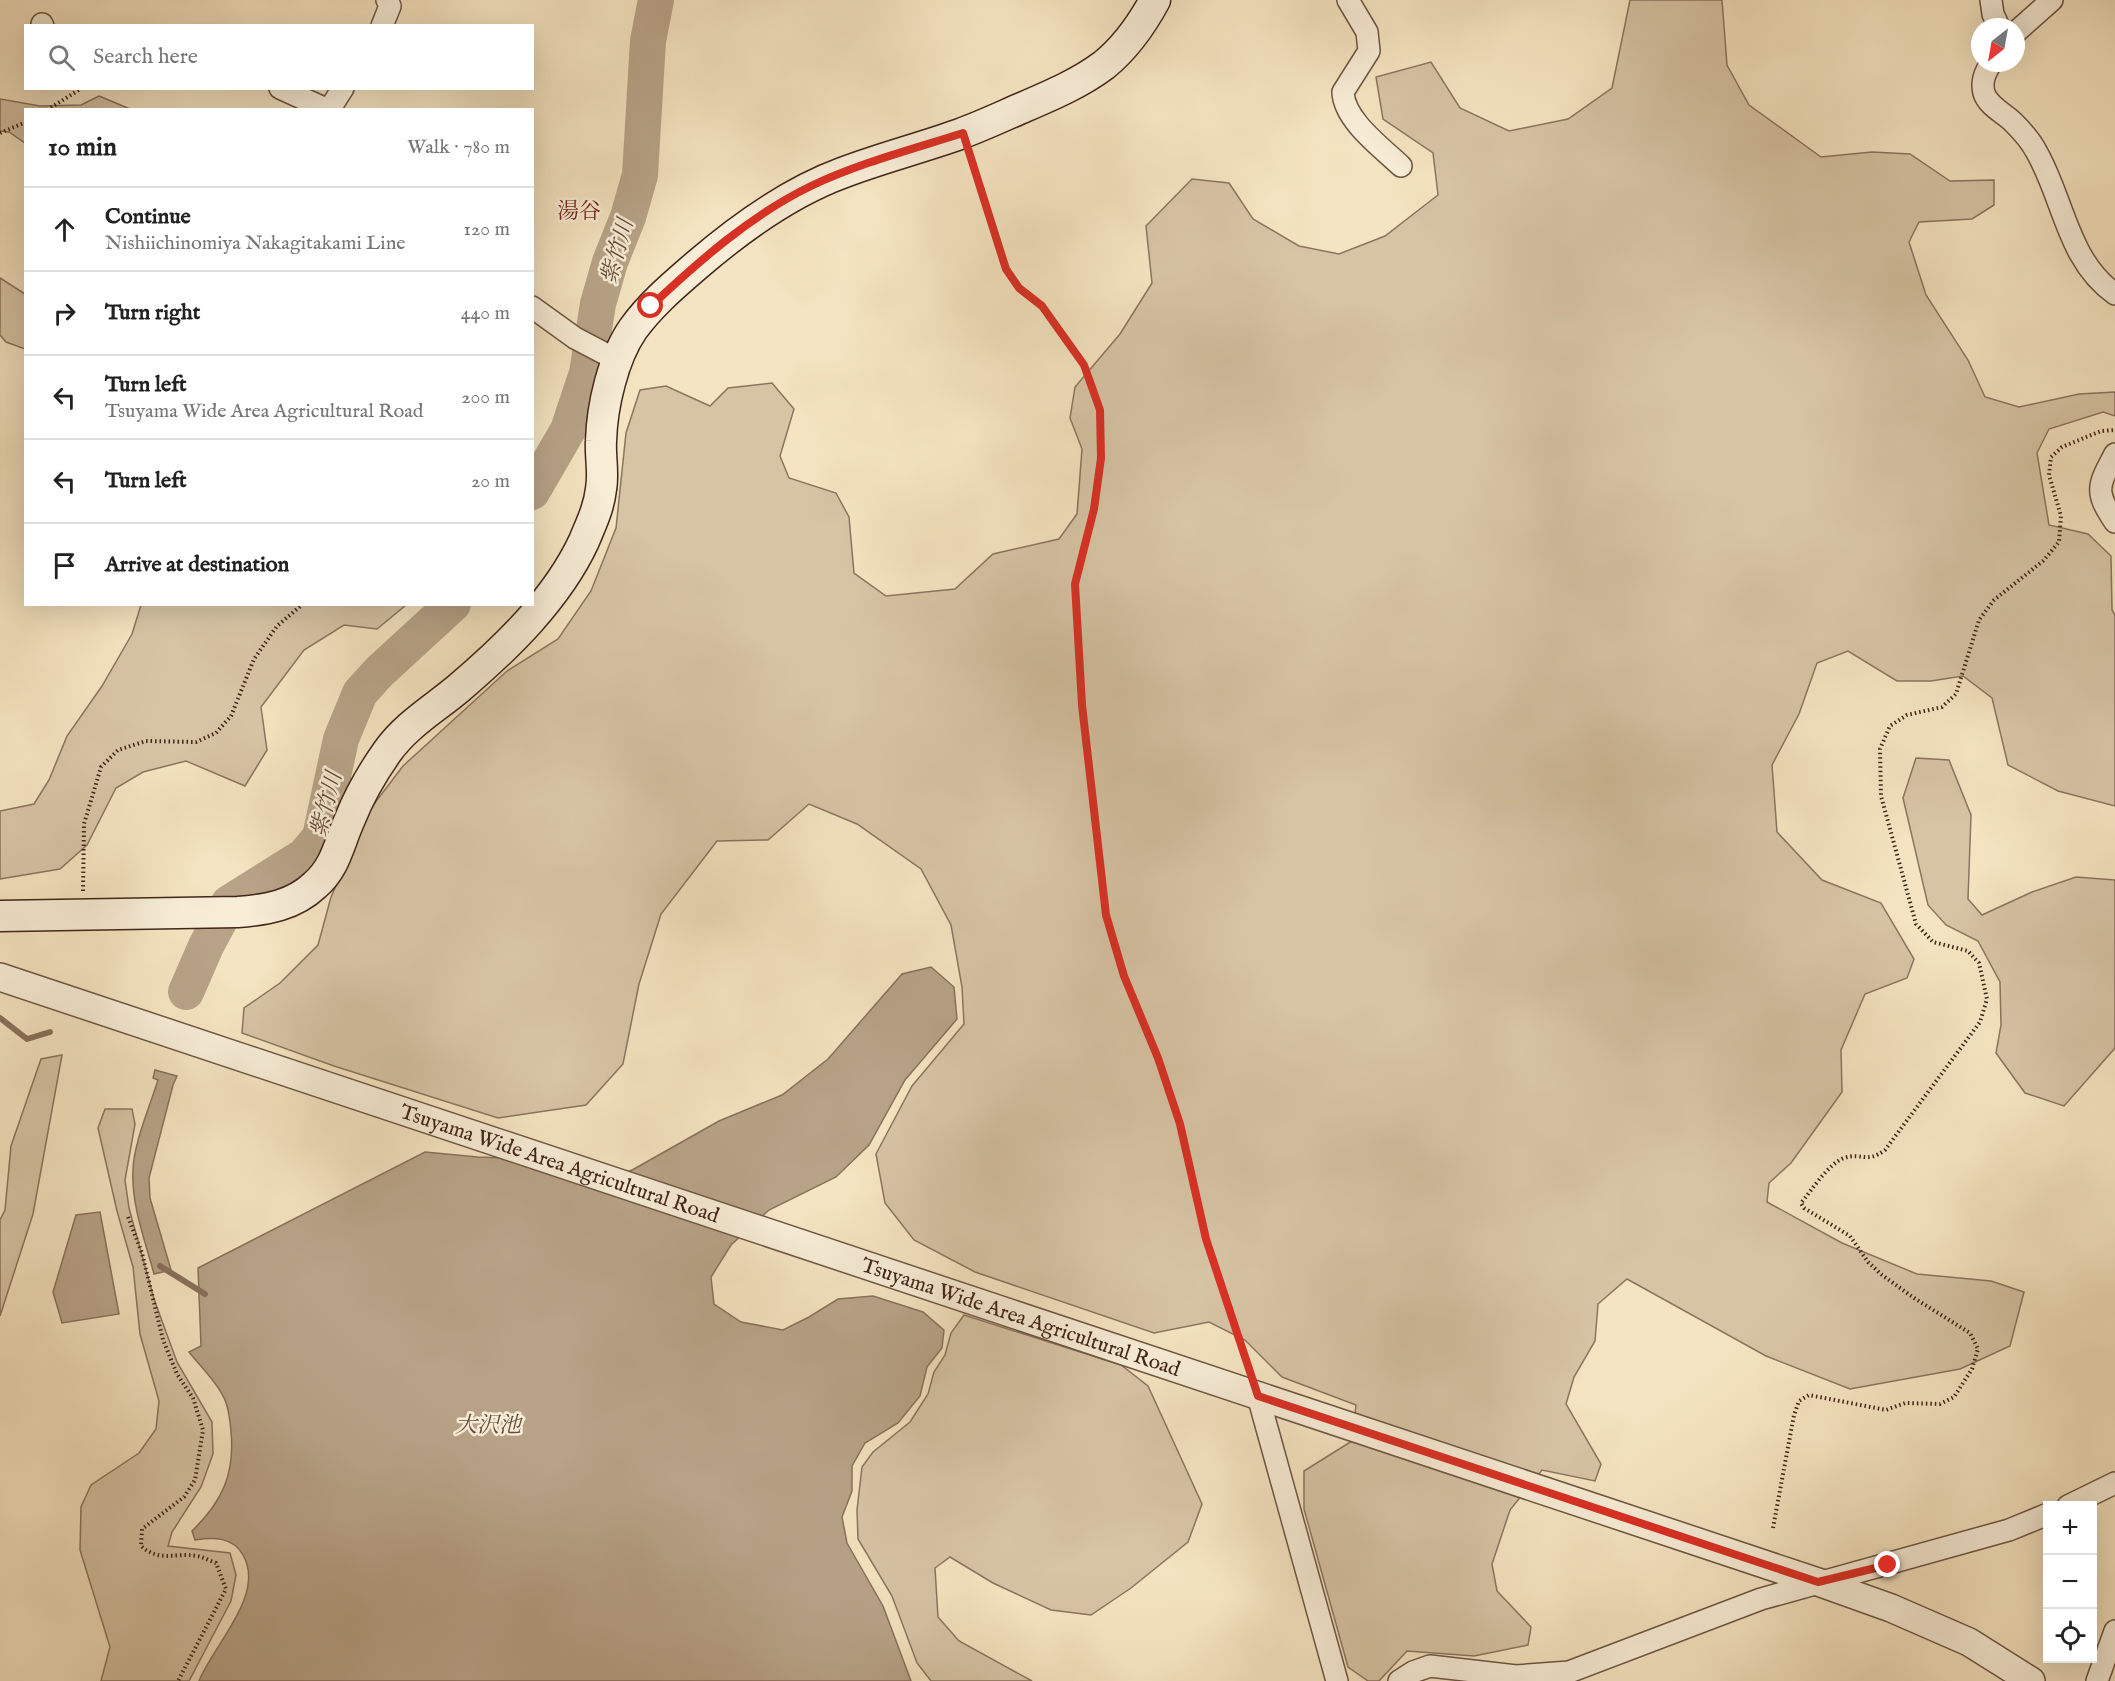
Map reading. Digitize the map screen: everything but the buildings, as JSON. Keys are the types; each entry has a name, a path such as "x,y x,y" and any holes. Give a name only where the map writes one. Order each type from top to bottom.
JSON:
{"main road":[{"path":"0,916 260,910 285,904 305,894 329,870 338,854 349,820 386,753 410,726 457,690 520,631 542,607 563,578 582,545 597,510 603,473 600,444 608,356 651,306 735,232 810,186 842,172 963,133 1060,92 1105,64 1134,33 1155,0"}],"street":[{"path":"383,24 390,6 387,0"},
{"path":"1348,0 1367,32 1369,51 1343,92 1344,100 1350,115 1401,166"},
{"path":"1991,0 1995,18"},
{"path":"2025,24 2052,0"},
{"path":"1986,72 1983,78 1984,91 1988,100 2015,124 2036,150 2078,253 2094,275 2115,294"},
{"path":"284,90 325,108"},
{"path":"330,108 342,90"},
{"path":"534,308 575,338 608,356"},
{"path":"2115,454 2102,477 2100,491 2103,504 2115,522"},
{"name":"Tsuyama Wide Area Agricultural Road","path":"0,977 1818,1582 1880,1604 1969,1642 2031,1681"},
{"path":"1258,1396 1337,1681"},
{"path":"2077,1501 2115,1483"},
{"path":"1399,1681 1413,1672 1430,1666 1516,1676 1569,1672 1761,1599 2009,1530 2043,1516"},
{"path":"1755,1561 1766,1579 1766,1589 1761,1599"},
{"path":"1880,1604 1874,1582 1877,1572 1888,1565"},
{"path":"2097,1681 2115,1631"}],"path":[{"path":"50,108 79,90"},
{"path":"0,133 24,123"},
{"path":"963,133 1006,269 1019,288 1042,306 1084,365 1100,410 1101,458 1094,509 1075,584 1082,705 1106,915 1124,976 1158,1058 1180,1124 1206,1239 1258,1396"},
{"path":"1773,1528 1794,1415 1800,1401 1809,1395 1886,1410 1905,1403 1940,1404 1954,1397 1972,1369 1978,1349 1970,1333 1882,1275 1868,1262 1850,1236 1804,1208 1801,1203 1831,1167 1844,1158 1874,1158 1885,1150 1980,1022 1987,999 1979,963 1968,951 1934,942 1916,924 1881,796 1880,749 1890,726 1907,715 1942,707 1956,694 1979,620 1994,600 2043,561 2059,542 2061,516 2049,474 2051,457 2062,447 2101,431 2115,430"},
{"path":"84,914 84,824 101,767 118,750 146,741 196,742 216,733 231,716 254,660 271,634 301,606"},
{"path":"128,1217 142,1253 163,1340 177,1374 193,1398 203,1430 195,1480 184,1497 142,1529 141,1546 150,1554 169,1557 197,1556 216,1563 226,1589 178,1681"}],"shaded area":[{"path":"1630,0 1722,0 1727,65 1749,105 1821,157 1872,152 1910,154 1950,181 1994,180 1994,205 1972,219 1919,222 1909,242 1926,295 1968,360 1985,397 2019,407 2079,394 2115,392 2115,416 2103,412 2049,429 2037,453 2049,525 2088,534 2111,556 2112,610 2115,615 2115,806 2058,791 2008,765 1992,698 1963,676 1931,681 1897,681 1848,651 1817,663 1799,714 1772,765 1777,832 1822,880 1881,903 1914,959 1907,978 1865,994 1841,1050 1842,1092 1791,1163 1769,1183 1767,1202 1842,1243 1917,1274 1991,1281 2024,1292 2010,1346 1960,1369 1850,1389 1766,1356 1627,1279 1598,1304 1595,1341 1574,1377 1566,1404 1601,1464 1595,1481 1542,1470 1510,1510 1492,1564 1497,1591 1531,1627 1528,1645 1474,1656 1407,1651 1379,1681 1368,1681 1348,1667 1304,1509 1304,1471 1352,1441 1356,1405 1282,1377 1245,1340 1209,1322 1154,1333 975,1272 914,1240 885,1203 876,1154 912,1086 964,1024 962,987 951,925 921,869 857,824 809,804 768,840 717,841 661,914 639,984 623,1064 586,1105 498,1118 334,1066 242,1033 244,1008 280,983 318,945 331,897 371,808 403,766 507,671 558,639 591,591 616,528 626,433 640,390 666,386 710,406 728,388 772,383 794,409 780,456 789,478 836,493 849,517 854,573 886,596 955,589 993,554 1059,539 1077,514 1082,449 1070,418 1075,387 1120,334 1152,283 1146,226 1192,179 1229,183 1253,219 1299,246 1339,254 1385,236 1438,195 1433,153 1383,119 1376,77 1431,62 1460,108 1509,131 1568,119 1612,88"},
{"path":"99,96 128,108 24,108 24,142 9,132 0,131 0,99 40,106 81,105"},
{"path":"0,278 24,293 24,349 6,342 0,335"},
{"path":"141,606 405,606 377,629 344,625 304,650 261,707 267,750 245,786 186,761 143,772 116,788 87,845 60,869 0,879 0,811 34,804 49,780 67,736 102,686 132,634"},
{"path":"1916,758 1949,760 1971,815 1968,899 1982,915 2032,892 2076,877 2115,880 2115,1048 2064,1106 2025,1093 1996,1053 2001,1025 2000,982 1978,941 1946,925 1928,905 1903,798"},
{"path":"62,1055 33,1214 0,1316 0,1220 5,1210 11,1146 41,1059"},
{"path":"105,1109 132,1109 135,1124 125,1180 129,1208 154,1299 177,1362 212,1422 213,1454 201,1487 172,1532 168,1546 230,1553 236,1575 231,1601 189,1681 101,1681 110,1647 80,1550 81,1507 91,1485 139,1453 156,1429 159,1401 140,1334 133,1267 117,1211 98,1128"},
{"path":"964,1315 1121,1365 1148,1386 1202,1504 1188,1542 1131,1588 1091,1615 1051,1610 993,1583 950,1557 935,1568 938,1617 959,1641 1032,1681 931,1681 917,1663 892,1596 858,1539 857,1510 862,1467 873,1452 910,1422 928,1394 934,1372 945,1355 951,1333"}],"water":[{"name":"大沢池","path":"931,967 954,987 957,1019 905,1080 869,1145 836,1177 769,1210 731,1245 711,1277 714,1304 741,1322 783,1330 838,1299 873,1296 923,1312 944,1330 942,1348 927,1367 920,1396 898,1423 865,1443 852,1466 852,1491 842,1517 847,1543 883,1606 911,1681 199,1681 243,1603 248,1586 248,1570 243,1555 234,1545 216,1539 195,1540 192,1531 219,1498 228,1474 232,1447 230,1418 225,1400 216,1384 189,1352 201,1346 198,1268 425,1152 505,1158 598,1186 634,1169 719,1121 782,1095 828,1059 902,974"},
{"path":"155,1070 177,1076 149,1178 150,1198 171,1270 154,1274 136,1209 133,1169 139,1136 158,1080 153,1078"},
{"path":"100,1212 119,1314 62,1323 53,1292 76,1215"}],"waterway":[{"name":"紫竹川","path":"534,489 568,430 587,373 598,304 640,175 648,41 656,0"},
{"name":"紫竹川","path":"186,992 206,946 229,903 304,856 320,837 341,739 360,693 379,672 451,606"},
{"path":"0,1018 27,1039 50,1032"},
{"path":"160,1266 205,1294"}],"district":[{"name":"湯谷","path":"579,210"}],"route":[{"path":"651,306 735,232 810,186 842,172 963,133 1006,269 1019,288 1042,306 1084,365 1100,410 1101,458 1094,509 1075,584 1082,705 1106,915 1124,976 1158,1058 1180,1124 1206,1239 1258,1396 1818,1582 1888,1565"}]}
